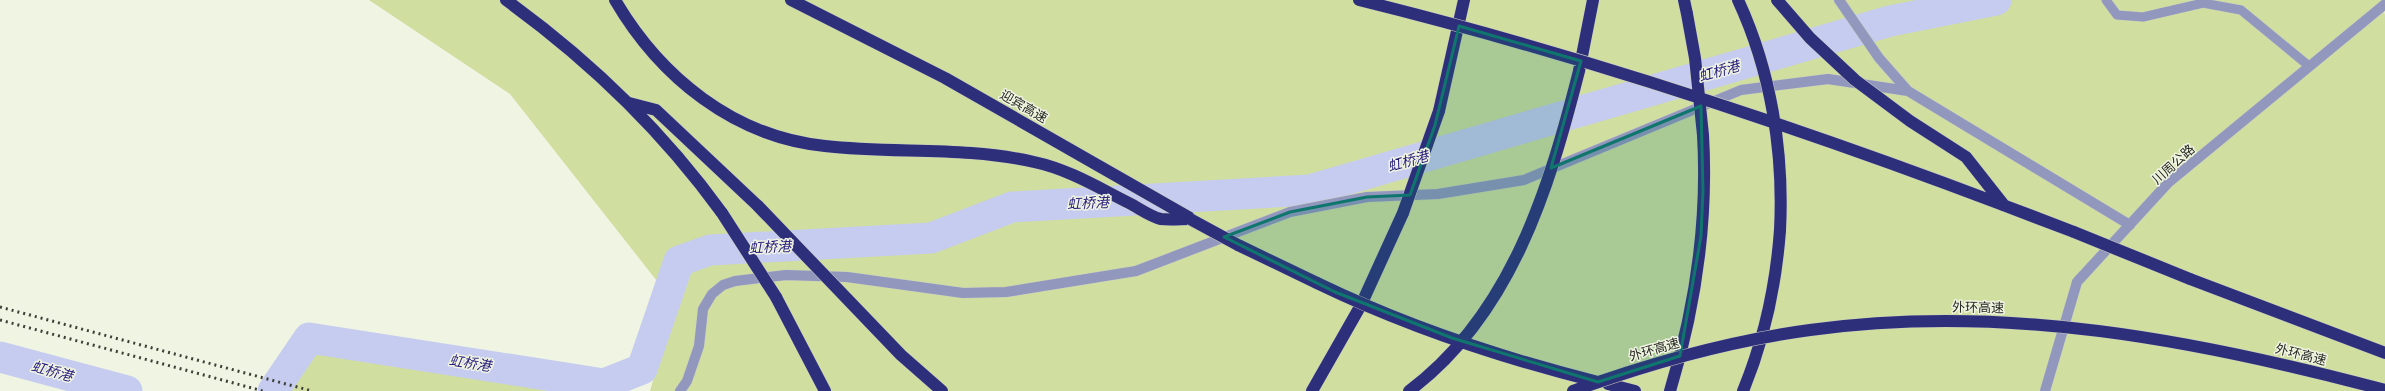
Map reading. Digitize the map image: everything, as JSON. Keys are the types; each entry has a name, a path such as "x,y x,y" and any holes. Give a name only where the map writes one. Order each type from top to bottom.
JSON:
{"highway":[{"path":"506,0 586,63 628,103 679,158 722,213 776,297 825,391"},
{"path":"615,0 643,43 679,81 723,112 771,134 823,146 928,149 975,152 1019,158 1043,164 1075,176 1160,219 1190,218"},
{"name":"迎宾高速","path":"791,0 840,23 952,81 1190,218 1238,244 1335,292 1452,338 1520,360 1635,391"},
{"path":"1359,0 1554,53 1657,84 1848,147 2003,205 2221,291 2385,353"},
{"path":"1312,391 1361,305 1403,213 1439,110 1464,0"},
{"path":"1409,391 1456,348 1494,299 1508,275 1546,184 1579,70 1593,0"},
{"path":"1670,391 1688,324 1696,280 1703,191 1703,135 1695,58 1684,0"},
{"path":"1738,0 1755,42 1773,110 1781,180 1780,230 1774,286 1766,320 1743,391"},
{"path":"1777,0 1810,38 1856,80 1910,121 1966,157 2003,205"},
{"path":"628,103 656,110 758,206 901,356 942,391"},
{"name":"外环高速","path":"1573,391 1663,360 1760,338 1860,324 1959,320 2059,326 2157,338 2261,359 2385,390"}],"street":[{"path":"1839,0 1879,58 1908,91 2130,225"},
{"name":"川周公路","path":"2045,391 2077,282 2168,183 2385,4"},
{"path":"680,391 687,381 699,346 703,310 712,294 724,285 736,282 786,275 847,277 963,293 1006,292 1136,271 1290,212 1367,197 1438,194 1524,180 1741,90 1828,79 1908,91"}],"lane":[{"path":"2106,0 2117,15 2143,17 2203,3 2241,10 2309,66"}],"highlighted area":[{"path":"1459,26 1581,61 1551,168 1701,106 1703,191 1701,236 1680,356 1598,382 1452,338 1335,292 1224,237 1290,212 1367,197 1410,195 1435,125"}],"green space":[{"path":"369,0 2381,0 2385,15 2385,391 650,391 675,304 510,94"},
{"path":"291,348 574,391 281,391"}],"waterway":[{"name":"虹桥港","path":"273,391 309,338 604,384 642,369 679,261 710,250 931,238 1012,207 1310,190 1890,21 1996,0"},
{"name":"虹桥港","path":"0,357 127,391"}],"railway":[{"path":"0,307 312,391"},
{"path":"0,320 263,391"}]}
